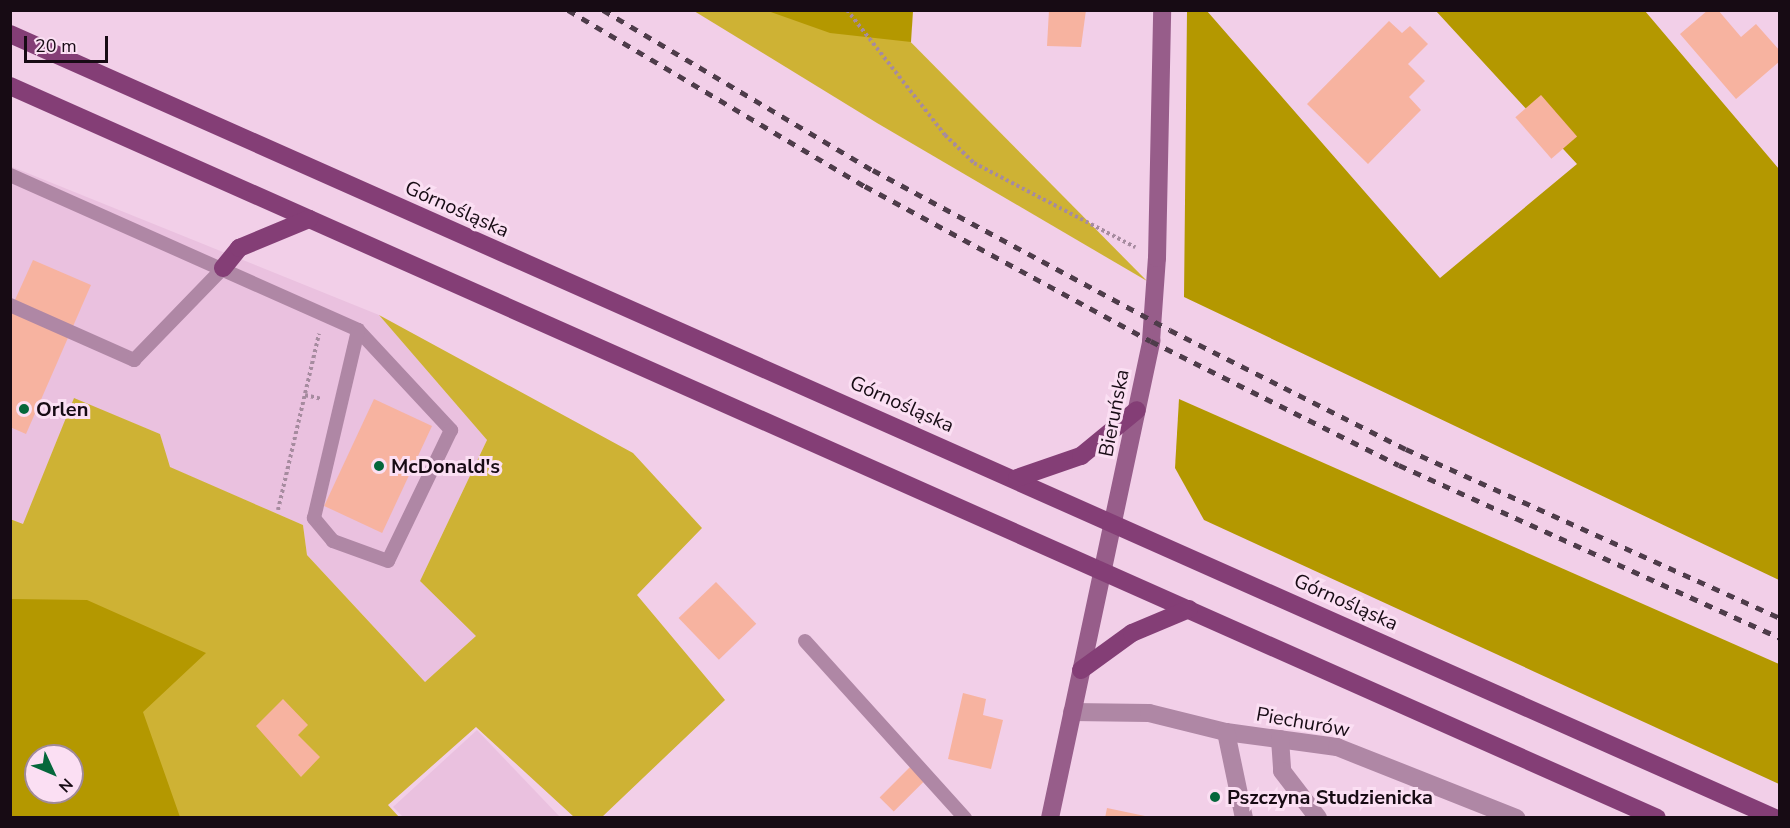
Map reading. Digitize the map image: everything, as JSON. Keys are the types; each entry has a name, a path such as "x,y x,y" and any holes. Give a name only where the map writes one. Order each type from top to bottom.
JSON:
{"main road":[{"name":"Górnośląska","path":"10,34 1017,478 1775,818"},
{"path":"10,86 1657,818"},
{"path":"223,268 239,248 309,219"},
{"path":"1017,478 1081,456 1137,410"},
{"path":"1081,670 1132,633 1189,609"}],"street":[{"name":"Bieruńska","path":"1050,818 1151,341 1157,258 1162,10"},
{"name":"Piechurów","path":"1072,712 1149,713 1226,732 1337,747 1513,817"},
{"path":"1226,732 1244,818"},
{"path":"1280,739 1282,771 1318,818"}],"lane":[{"path":"10,175 358,330 451,430 388,561 333,542 314,518 358,330"},
{"path":"10,306 134,360 223,268"},
{"path":"805,641 965,818"}],"path":[{"path":"847,10 945,135 974,163 1157,258"},
{"path":"279,510 321,327"}],"shaded area":[{"path":"694,11 880,11 1147,281 877,123"},
{"path":"768,11 913,11 911,42 830,33"},
{"path":"1187,11 1207,11 1440,278 1577,164 1436,11 1645,11 1779,169 1779,580 1184,297"},
{"path":"10,166 379,315 487,440 420,581 477,636 425,682 307,555 303,525 169,467 160,434 74,399 23,525 11,519"},
{"path":"379,315 633,453 702,528 637,595 725,700 602,817 574,817 476,727 388,805 399,817 11,817 10,519 23,524 74,398 160,434 170,467 303,525 307,555 425,682 476,636 420,581 487,440"},
{"path":"1179,399 1779,664 1779,784 1204,520 1175,468"},
{"path":"11,599 87,600 206,653 143,712 180,817 11,817"},
{"path":"477,730 560,817 403,817 393,807"}],"building":[{"path":"1049,10 1086,10 1081,47 1047,46"},
{"path":"1708,10 1718,10 1741,37 1756,24 1780,51 1780,61 1736,99 1680,34"},
{"path":"1389,21 1402,33 1410,26 1428,44 1408,64 1425,81 1409,97 1421,110 1368,164 1307,104"},
{"path":"1541,95 1577,137 1551,159 1515,117"},
{"path":"33,260 91,285 26,434 10,427 10,311"},
{"name":"McDonald's","path":"374,399 432,426 382,533 324,506"},
{"path":"716,582 756,624 719,660 679,618"},
{"path":"963,693 986,699 983,715 1003,720 991,769 948,759"},
{"path":"283,699 308,725 298,735 320,757 301,777 256,726"},
{"path":"910,767 924,781 894,812 880,797"},
{"path":"1107,808 1145,816 1145,818 1105,818"}],"railway":[{"path":"568,10 865,186 1151,341 1399,465 1780,638"},
{"path":"603,10 873,170 1170,330 1406,449 1780,618"}],"place":[{"name":"Orlen","path":"24,409"},
{"name":"McDonald's","path":"379,466"},
{"name":"Pszczyna Studzienicka","path":"1215,797"}]}
